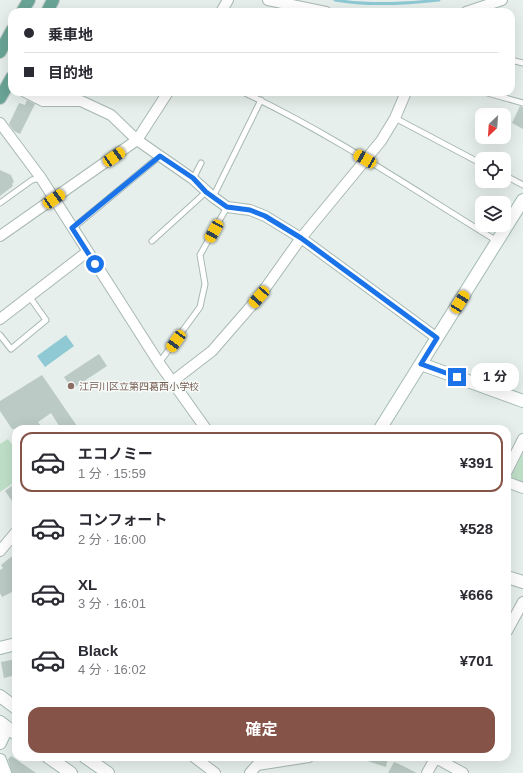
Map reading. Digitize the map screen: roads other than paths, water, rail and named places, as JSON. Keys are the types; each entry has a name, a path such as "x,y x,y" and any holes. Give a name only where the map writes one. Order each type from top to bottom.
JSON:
{"main road":[{"path":"0,52 8,37"},
{"path":"0,98 8,86"}],"street":[{"path":"268,0 307,8"},
{"path":"478,8 502,0"},
{"path":"33,96 43,101 81,101 111,115 137,140 193,178 209,195 227,207 250,210 265,216 301,238 437,338"},
{"path":"0,236 137,140 165,96"},
{"path":"172,382 212,351 259,297 301,238 381,141 396,118 404,96"},
{"path":"0,123 41,178 159,363 203,425"},
{"path":"383,425 521,208"},
{"path":"0,319 87,252"},
{"path":"421,364 523,401"},
{"path":"511,463 523,439"},
{"path":"511,484 523,488"},
{"path":"0,551 12,537"},
{"path":"511,578 523,582"},
{"path":"511,624 523,602"},
{"path":"0,648 12,645"},
{"path":"0,696 12,705"},
{"path":"0,743 8,728"},
{"path":"54,761 71,773"},
{"path":"95,761 108,773"},
{"path":"199,761 215,773"},
{"path":"250,773 257,764 279,761"},
{"path":"427,773 433,761"},
{"path":"442,761 463,773"}],"lane":[{"path":"252,96 365,159 498,242"},
{"path":"498,96 523,103"},
{"path":"152,241 209,195 261,100"},
{"path":"396,118 475,160"},
{"path":"72,228 160,156"},
{"path":"193,178 201,163"},
{"path":"0,203 32,180 41,178"},
{"path":"511,179 523,185"},
{"path":"159,363 200,307 206,284 200,255 227,207"},
{"path":"0,335 10,348 46,320 29,296"}],"water":[{"path":"66,335 74,346 45,367 37,356"}],"waterway":[{"path":"335,0 387,4 439,0"}],"place":[{"name":"江戸川区立第四葛西小学校","path":"71,386"}]}
